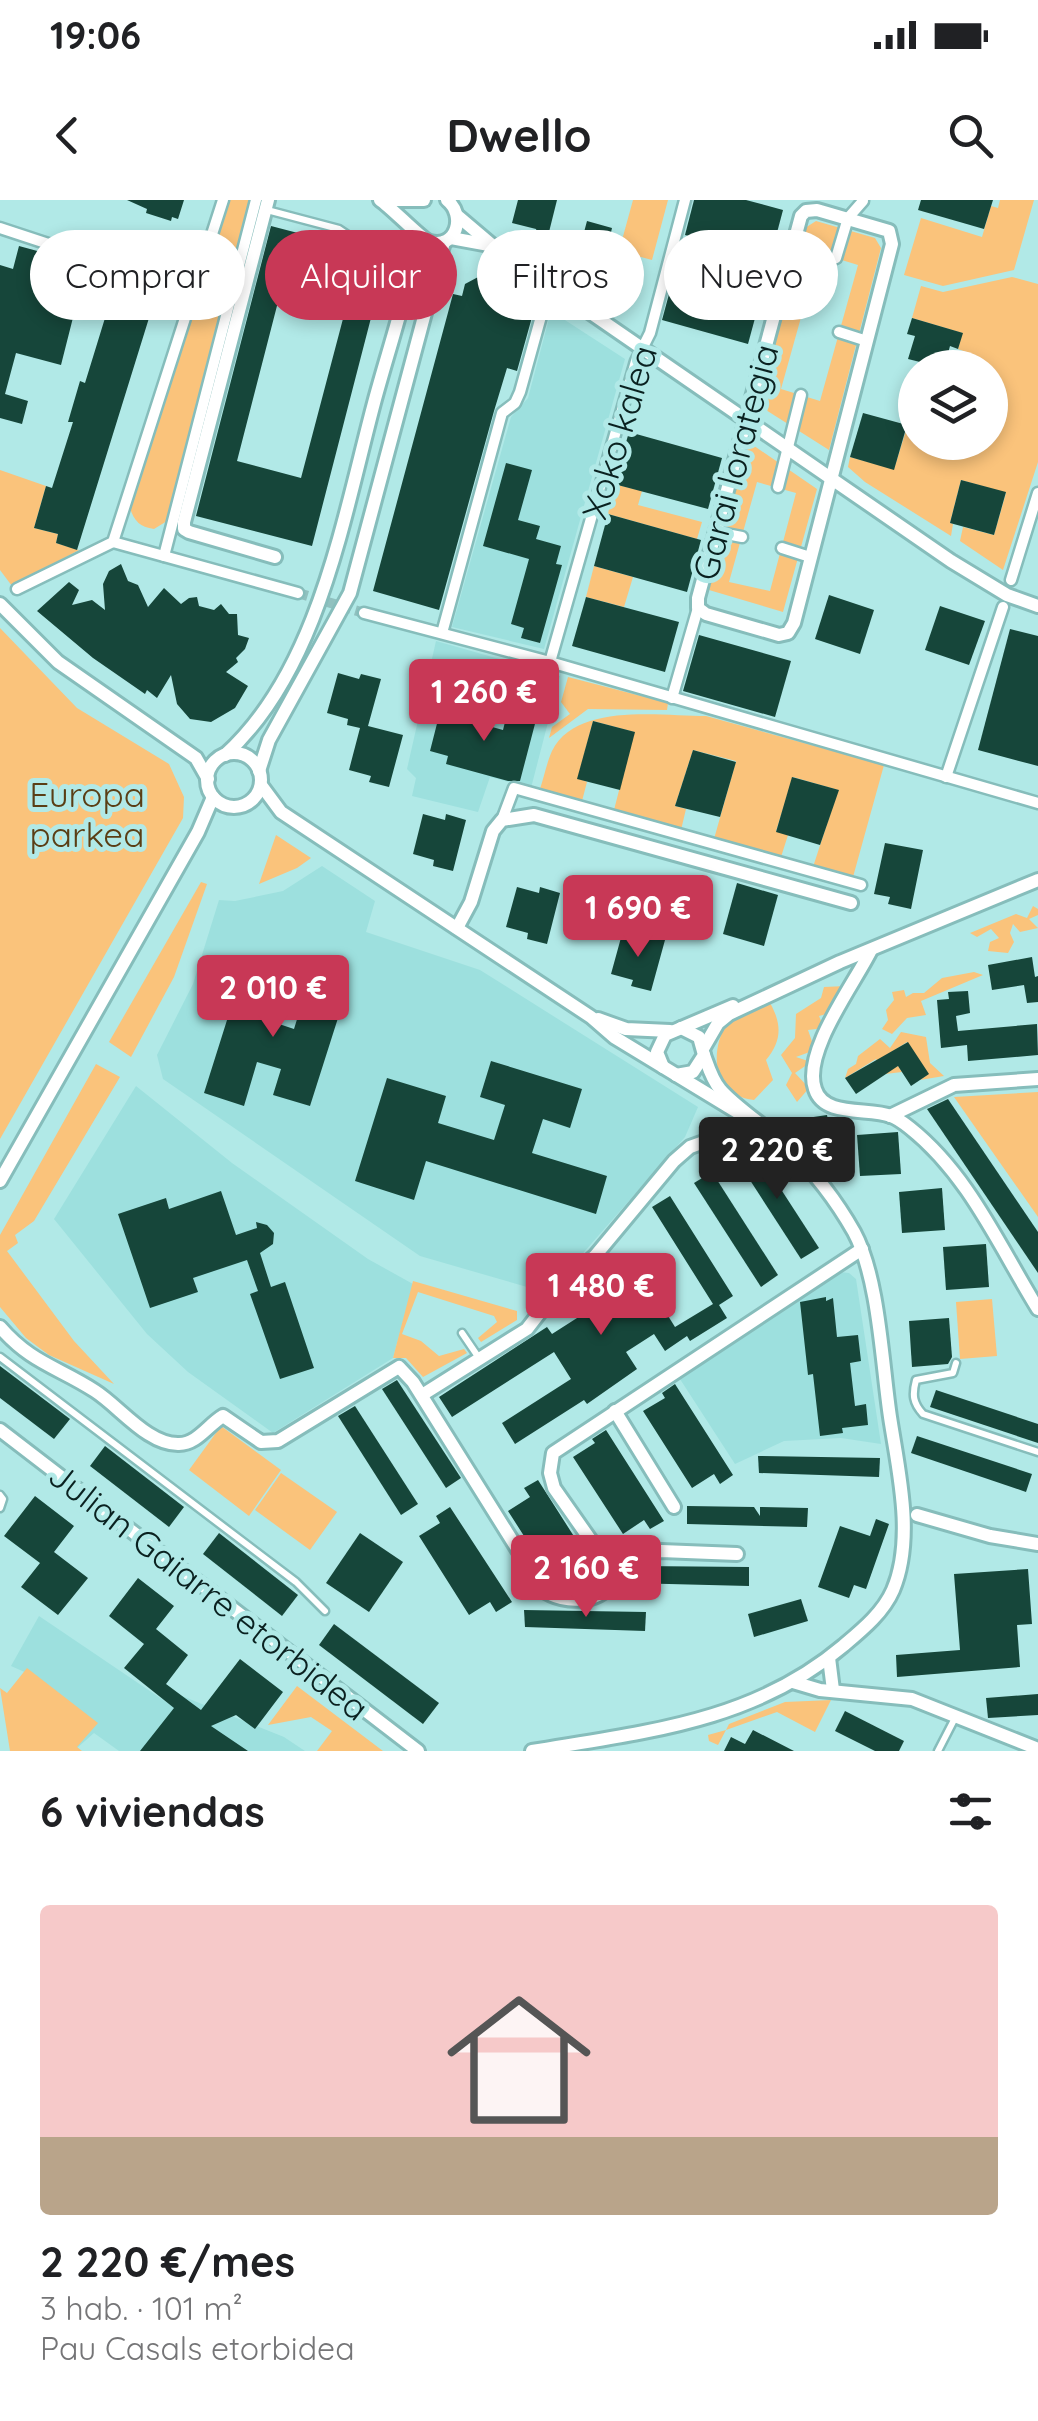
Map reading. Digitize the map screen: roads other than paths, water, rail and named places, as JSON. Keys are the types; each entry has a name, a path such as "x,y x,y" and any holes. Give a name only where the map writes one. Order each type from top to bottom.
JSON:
{"street":[{"path":"214,230 223,200"},
{"path":"380,200 416,230"},
{"path":"392,200 424,200"},
{"path":"416,230 414,212 424,200"},
{"name":"Xoko kalea","path":"550,662 636,361 645,348 685,200"},
{"path":"838,251 848,218 863,201"},
{"path":"164,556 263,203"},
{"path":"263,203 184,529 274,557"},
{"path":"454,206 458,225 454,230"},
{"path":"454,206 477,230"},
{"name":"Garai lorategia","path":"817,210 889,231 892,244 867,341 794,623 788,633 780,635 706,614 698,608 716,532 806,211 817,210"},
{"path":"0,228 30,238"},
{"path":"113,542 185,320"},
{"path":"208,779 211,766 260,716 314,615 353,484 394,320"},
{"path":"244,805 255,798 270,740 350,593 425,320"},
{"path":"442,633 502,413 520,392 540,320"},
{"path":"603,320 984,582 1038,606"},
{"path":"839,332 867,341"},
{"path":"778,488 801,395"},
{"path":"1011,580 1038,493"},
{"path":"716,532 742,538"},
{"path":"18,589 113,542 298,593"},
{"path":"782,548 810,557"},
{"path":"0,604 58,662 196,758 213,797 198,832 0,1181"},
{"path":"946,777 1003,607"},
{"path":"672,698 698,608"},
{"path":"364,612 1038,803"},
{"path":"196,758 245,756 282,812"},
{"path":"457,928 471,902 493,831 502,820 514,788 861,885"},
{"path":"213,797 228,806 282,812 591,1017 614,1037 767,1129"},
{"path":"198,832 228,806"},
{"path":"502,820 534,815 852,903"},
{"path":"668,1071 657,1052 661,1040 675,1030 1038,880"},
{"path":"871,950 825,1034 812,1079 820,1099 890,1116 910,1128 956,1174 1038,1309"},
{"path":"668,1071 692,1072 718,1023 786,986"},
{"path":"532,1751 704,1720 740,1708 793,1682 870,1623 893,1590 902,1532 901,1490 862,1248 826,1189 788,1147 719,1088 696,1034 626,1029 591,1017"},
{"path":"890,1116 954,1084 1038,1079"},
{"path":"422,1396 527,1329 558,1288 595,1256 690,1146 729,1133 767,1129"},
{"path":"0,1327 15,1345 39,1363 94,1390 168,1443 192,1442 223,1416 262,1442 278,1440 399,1367 422,1396 543,1590 555,1599 567,1601 604,1591 612,1584 614,1575 554,1488 550,1473 554,1453 862,1248"},
{"path":"615,1411 674,1507"},
{"name":"Julian Gaiarre etorbidea","path":"0,1430 418,1751"},
{"path":"901,1490 909,1510 917,1514 990,1536 1037,1540"},
{"path":"902,1532 917,1514"},
{"path":"606,1562 660,1552 737,1554"},
{"path":"829,1658 832,1690"},
{"path":"793,1682 804,1688 912,1699 1038,1749"}],"lane":[{"path":"263,203 339,230"},
{"path":"462,1333 480,1358"},
{"path":"0,1356 296,1582 325,1611"},
{"path":"956,1363 953,1374 916,1380 914,1405 923,1414 1038,1452"},
{"path":"0,1495 0,1508"},
{"path":"938,1751 957,1715"}],"tunnel":[{"path":"298,593 364,613"}],"park label":[{"name":"Europa parkea","path":"87,814"}]}
